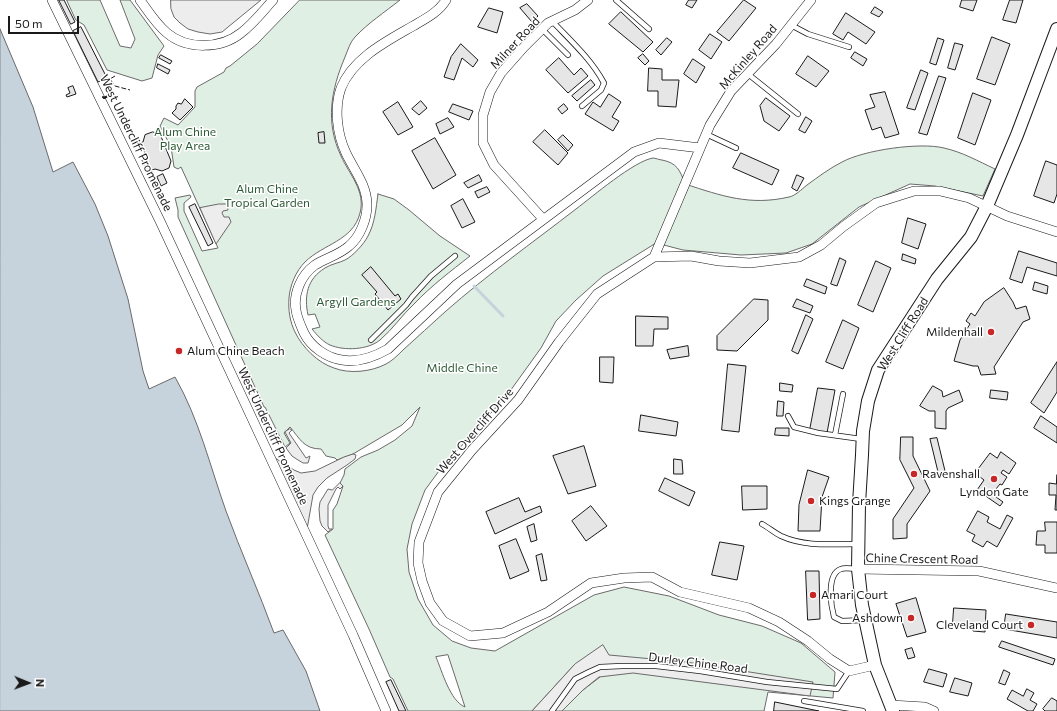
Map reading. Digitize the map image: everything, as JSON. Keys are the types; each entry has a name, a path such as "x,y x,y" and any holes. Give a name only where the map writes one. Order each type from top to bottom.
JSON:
{"street":[{"name":"West Undercliff Promenade","path":"52,0 160,220 353,636 386,711"},
{"path":"140,0 166,33 176,40 198,45 212,45 227,41 241,33 273,0"},
{"path":"446,0 442,6 426,19 387,41 363,58 351,72 342,88 337,106 338,124 341,141 365,191 367,206 364,224 350,245 341,252 314,266 303,277 297,291 296,310 300,323 307,337 316,348 329,356 342,360 360,360 376,356 388,349 457,284 634,152 659,143 700,148"},
{"name":"Milner Road","path":"543,219 494,165 483,143 483,115 490,92 501,73 542,29 552,21 575,10 588,0"},
{"name":"McKinley Road","path":"654,257 710,125 731,91 776,44 811,0"},
{"name":"West Cliff Road","path":"892,708 875,665 862,605 858,569 859,504 863,439 868,401 878,370 937,279 971,237 987,206 1017,135 1057,29"},
{"path":"654,257 691,256 719,261 750,263 799,257 821,245 876,203 914,191 940,191 969,198 1007,216 1057,232"},
{"name":"West Overcliff Drive","path":"654,257 597,294 558,342 518,400 472,450 438,492 420,542 418,563 422,581 430,603 443,621 470,636 504,634 548,612 591,584 624,578 652,577 680,592 749,608 779,622 849,671"},
{"name":"Chine Crescent Road","path":"858,569 979,571 1057,588"},
{"path":"849,671 875,665"},
{"path":"892,708 925,707 934,711"}],"lane":[{"path":"616,0 649,29"},
{"path":"552,21 581,51 604,83 601,90 582,106"},
{"path":"791,25 808,34 849,47"},
{"path":"542,29 568,55"},
{"path":"748,74 798,114"},
{"path":"706,134 736,148"},
{"path":"371,340 406,305 431,276 455,256"},
{"path":"835,435 843,394"},
{"path":"788,416 794,427 863,439"},
{"path":"762,524 780,536 796,542 814,545 858,544"},
{"path":"858,569 841,569 834,574 831,585 830,603 834,617 842,621 865,620"},
{"name":"Durley Chine Road","path":"552,711 575,680 600,667 656,666 774,683 837,689 849,671"},
{"path":"804,701 863,711"}],"green space":[{"path":"67,0 100,0 120,46 131,48 135,39 120,0 130,0 164,46 158,55 152,78 142,81 107,70 84,25 76,20"},
{"path":"300,0 400,0 371,22 353,39 340,69 333,94 333,131 341,156 359,190 361,197 360,213 351,230 305,262 294,278 289,298 291,320 298,338 306,349 316,358 328,366 340,370 360,371 374,369 386,364 397,356 446,311 494,272 613,180 635,166 653,158 667,161 675,165 685,184 724,196 749,200 775,200 791,196 842,162 864,154 892,148 934,146 944,148 964,154 995,169 983,196 935,186 910,184 859,207 812,244 786,253 741,255 683,250 656,243 603,276 576,300 556,321 541,348 508,394 439,471 425,490 412,524 407,549 409,572 418,599 433,625 452,641 471,648 495,651 594,595 624,587 669,596 719,615 762,626 801,643 835,672 833,698 768,692 764,711 562,711 583,690 600,677 575,664 532,711 408,711 393,679 390,677 325,535 333,529 333,510 337,504 343,486 340,483 345,469 361,457 378,450 395,440 412,426 420,407 402,425 353,454 337,460 326,456 321,449 315,449 306,445 290,427 284,433 290,443 285,447 264,407 178,217 175,198 190,195 191,197 184,203 184,211 202,251 218,248 181,167 178,169 174,167 171,147 160,126 164,118 178,125 195,107 195,91 197,87 224,72 226,68 257,44","holes":["448,655 465,707 455,699 436,657"]},
{"name":"Argyll Gardens","path":"378,194 394,199 440,236 470,256 427,291 380,340 363,348 349,349 336,347 325,342 312,329 320,327 315,314 308,315 306,301 308,288 314,277 319,272 348,258 364,243 372,226"}],"shaded area":[{"path":"171,0 261,0 222,32 210,34 188,29 180,23 174,17 171,9"},
{"path":"0,29 33,107 53,172 73,162 95,204 108,236 128,299 143,371 149,389 175,377 191,409 204,443 226,511 274,633 283,630 306,671 320,711 0,711"},
{"path":"227,204 228,210 223,211 222,213 224,217 229,217 231,222 216,244 200,208"},
{"path":"290,429 292,430 289,433 306,458 310,456 308,463 303,463 292,456 286,448 291,443 285,432"},
{"path":"264,451 301,473 315,471 344,457 353,454 356,455 355,459 327,478 318,487 313,495 305,541"},
{"path":"340,483 343,486 340,489 338,487 336,489 328,505 328,526 329,529 332,529 328,532 322,526 320,521 320,502 328,489 332,490"},
{"path":"603,645 609,655 686,662 813,682 810,696 633,673 599,677 583,690 562,711 532,711 575,664"}],"building":[{"path":"59,0 64,0 75,22 71,24"},
{"path":"689,0 697,0 692,8 686,5"},
{"path":"744,0 756,8 729,41 717,32"},
{"path":"962,0 977,0 973,11 960,7"},
{"path":"1010,0 1023,0 1016,23 1003,20"},
{"path":"527,4 538,16 532,22 520,8"},
{"path":"875,7 883,12 879,17 871,13"},
{"path":"489,8 503,12 497,33 478,27"},
{"path":"621,12 653,42 643,52 609,24"},
{"path":"846,13 875,32 866,44 848,32 843,40 833,34"},
{"path":"81,27 107,78 98,82 73,31"},
{"path":"710,34 722,42 711,59 699,50"},
{"path":"992,37 1010,44 995,85 977,79"},
{"path":"667,38 672,42 661,55 656,50"},
{"path":"938,38 944,40 936,65 930,63"},
{"path":"955,43 963,45 955,70 948,68"},
{"path":"461,44 478,60 473,67 462,58 454,80 444,77 451,57"},
{"path":"855,52 867,59 863,66 851,58"},
{"path":"643,54 649,61 645,65 638,58"},
{"path":"161,55 172,61 170,64 159,58"},
{"path":"808,56 829,71 816,87 796,74"},
{"path":"559,58 574,75 581,68 588,76 568,93 546,70"},
{"path":"693,59 705,67 696,83 684,74"},
{"path":"158,64 170,70 168,74 157,68"},
{"path":"649,68 662,69 662,80 679,80 676,107 658,106 658,91 648,91"},
{"path":"921,70 928,73 915,110 907,108"},
{"path":"939,76 946,78 927,135 919,133"},
{"path":"591,80 595,85 577,101 572,96"},
{"path":"73,86 76,94 67,97 66,95 70,93 68,88"},
{"path":"885,92 899,134 885,138 881,127 872,130 865,110 875,107 870,95"},
{"path":"973,93 991,100 975,145 958,138"},
{"path":"609,94 621,102 612,117 619,121 613,131 585,114 593,102 600,107"},
{"path":"766,98 790,116 779,131 764,121 760,106"},
{"path":"185,99 193,107 180,120 172,113 176,109 178,103 181,104"},
{"path":"421,101 427,108 419,115 412,109"},
{"path":"398,102 413,127 398,135 383,112"},
{"path":"453,104 473,111 469,120 449,112"},
{"path":"564,104 568,109 562,114 558,109"},
{"path":"806,117 812,121 805,133 799,130"},
{"path":"448,118 454,127 440,134 436,124"},
{"path":"545,130 568,153 558,165 533,142"},
{"path":"153,132 160,134 171,161 169,168 162,171 155,169 147,172 142,160 147,157 140,143 143,142 145,135"},
{"path":"324,132 325,143 319,143 318,133"},
{"path":"563,135 573,145 568,151 558,140"},
{"path":"435,138 456,175 433,189 412,151"},
{"path":"741,153 779,170 772,185 733,168"},
{"path":"1046,161 1057,165 1057,194 1054,203 1034,196"},
{"path":"163,174 167,183 161,186 157,177"},
{"path":"479,175 482,181 468,188 464,183"},
{"path":"797,175 804,178 797,191 792,188"},
{"path":"487,187 490,192 478,198 475,192"},
{"path":"463,199 475,222 462,228 451,206"},
{"path":"195,204 213,243 208,246 189,207"},
{"path":"908,218 926,224 918,249 902,243"},
{"path":"1019,251 1057,263 1057,276 1027,267 1022,283 1010,279"},
{"path":"903,254 916,259 915,264 902,260"},
{"path":"840,258 846,261 837,286 831,284"},
{"path":"876,261 891,268 873,312 858,305"},
{"path":"371,267 395,296 398,294 401,299 388,310 375,294 377,292 362,275"},
{"path":"807,279 827,287 825,294 804,286"},
{"path":"1035,282 1048,286 1047,294 1033,290"},
{"name":"Mildenhall","path":"1004,288 1016,309 1026,306 1030,319 1023,322 994,367 996,374 981,375 978,366 954,361 960,340 970,324 966,321 971,313 975,316 984,302"},
{"path":"754,299 768,300 768,320 737,351 717,350 717,336"},
{"path":"797,299 813,306 810,313 793,307"},
{"path":"806,315 813,319 798,354 792,351"},
{"path":"636,316 668,317 668,329 654,329 653,346 636,346"},
{"path":"843,320 859,328 843,369 826,362"},
{"path":"688,346 689,356 670,359 667,350"},
{"path":"600,357 614,357 613,383 600,382"},
{"path":"1057,362 1057,392 1044,413 1031,403"},
{"path":"728,364 746,366 739,432 722,430"},
{"path":"780,383 793,385 792,392 780,391"},
{"path":"933,386 942,391 943,397 959,390 963,401 948,408 946,411 946,429 935,428 935,411 929,411 920,406"},
{"path":"818,388 835,390 827,433 810,430"},
{"path":"991,390 1008,392 1007,400 990,398"},
{"path":"778,401 784,402 783,416 777,416"},
{"path":"641,415 678,422 676,436 639,431"},
{"path":"1041,416 1057,427 1057,443 1034,428"},
{"path":"776,428 789,428 789,436 775,435"},
{"name":"Ravenshall","path":"901,437 913,437 913,456 930,491 907,524 907,538 893,539 893,519 914,488 900,460"},
{"path":"937,438 946,475 939,476 930,439"},
{"path":"584,446 596,486 568,494 553,456"},
{"name":"Lyndon Gate","path":"1001,452 1016,463 1009,474 1003,470 1001,473 1007,477 1002,485 1000,484 992,494 1003,502 1000,506 977,490 984,480 975,473 990,453 997,458"},
{"path":"674,459 682,460 683,474 674,474"},
{"name":"Kings Grange","path":"808,470 829,477 822,497 820,531 798,531 799,505"},
{"path":"1057,475 1057,510 1055,510 1056,495 1049,495 1049,483 1056,484"},
{"path":"665,478 695,492 689,506 659,491"},
{"path":"742,486 767,486 767,509 743,510"},
{"path":"519,498 525,512 540,506 542,512 495,534 486,512"},
{"path":"591,506 607,526 586,541 572,521"},
{"name":"Lyndon Gate","path":"978,511 989,517 987,522 1000,529 1007,515 1013,518 997,547 987,541 983,547 972,541 975,535 967,531"},
{"path":"1045,522 1057,522 1057,553 1045,553 1045,545 1036,545 1037,531 1045,531"},
{"path":"534,524 537,540 531,542 527,527"},
{"path":"516,539 529,571 510,579 499,546"},
{"path":"720,542 744,546 737,580 712,575"},
{"path":"542,554 547,580 541,581 536,556"},
{"name":"Amari Court","path":"806,571 819,571 820,619 808,620"},
{"name":"Ashdown","path":"916,598 926,632 907,637 896,604"},
{"path":"954,608 986,610 985,632 973,631 973,625 953,623"},
{"name":"Cleveland Court","path":"1006,614 1057,622 1057,638 1004,629"},
{"path":"1002,641 1055,659 1053,665 999,647"},
{"path":"912,648 915,657 908,659 905,650"},
{"path":"929,669 947,674 943,687 924,682"},
{"path":"1004,670 1010,673 1005,685 999,683"},
{"path":"955,678 972,683 968,696 950,692"},
{"path":"391,680 406,711 399,711 386,682"},
{"path":"1027,689 1034,693 1030,700 1037,704 1033,711 1028,711 1007,699 1012,690 1023,696"},
{"path":"1052,698 1057,701 1057,711 1045,711 1043,709"},
{"path":"775,702 819,711 774,711"}],"waterway":[{"path":"474,286 503,316"}],"fence":[{"path":"115,76 110,79 115,86 130,90"}],"wall":[{"path":"103,97 104,98 114,93"}],"place":[{"name":"Mildenhall","path":"991,332"},
{"name":"Alum Chine Beach","path":"179,351"},
{"name":"Ravenshall","path":"914,474"},
{"name":"Lyndon Gate","path":"994,479"},
{"name":"Kings Grange","path":"811,501"},
{"name":"Amari Court","path":"813,595"},
{"name":"Ashdown","path":"911,618"},
{"name":"Cleveland Court","path":"1031,625"}],"park label":[{"name":"Alum Chine Play Area","path":"185,139"},
{"name":"Alum Chine Tropical Garden","path":"267,196"},
{"name":"Middle Chine","path":"462,368"}]}
